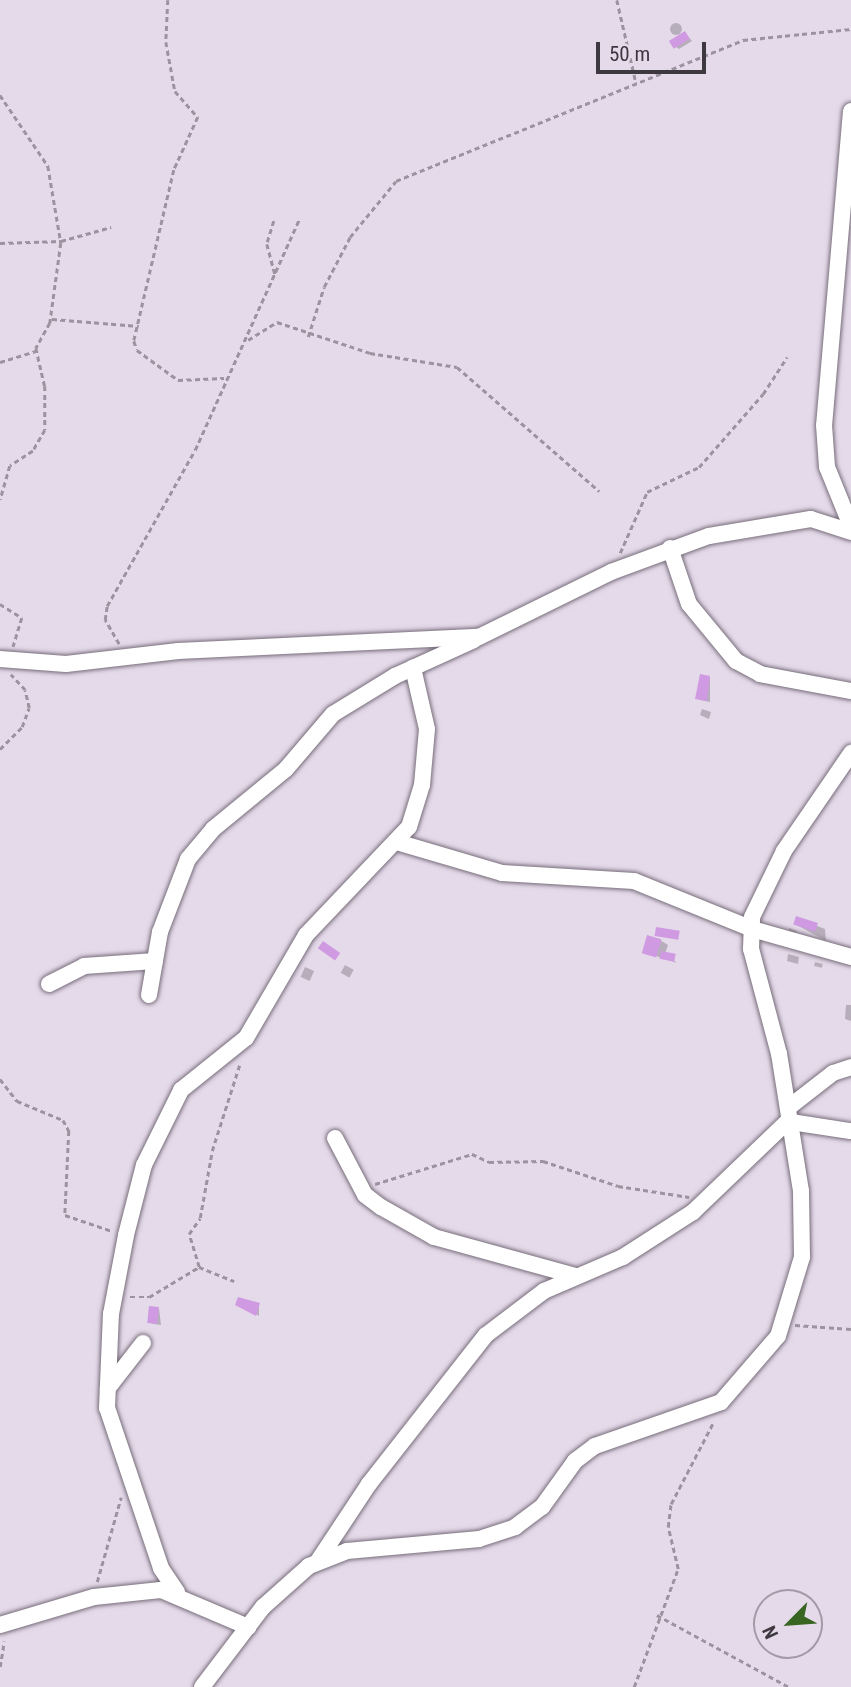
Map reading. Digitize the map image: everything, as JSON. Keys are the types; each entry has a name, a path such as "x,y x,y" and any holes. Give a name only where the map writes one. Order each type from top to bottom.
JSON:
{"street":[{"path":"851,111 845,224 824,425 827,467 851,526"},
{"path":"149,995 155,961 188,859 214,829 286,769 318,725 413,668 611,572 670,548 776,520 811,519 851,532"},
{"path":"670,548 689,604 736,660 760,674 851,691"},
{"path":"7,657 66,664 135,657 479,637"},
{"path":"248,1627 177,1592 161,1568 124,1466 106,1390 116,1287 144,1165 181,1090 246,1038 306,935 400,843 417,805 426,759 423,699 413,668"},
{"path":"202,1687 283,1587 316,1563 347,1551 504,1532 542,1507 575,1461 595,1446 721,1402 785,1325 802,1257 789,1116 752,929 763,888 851,753"},
{"path":"400,843 502,873 634,881 752,929 851,957"},
{"path":"49,984 84,966 155,961"},
{"path":"316,1563 369,1484 486,1335 576,1276 624,1257 707,1201 833,1073 851,1067"},
{"path":"789,1116 850,1131"},
{"path":"335,1138 358,1185 381,1207 434,1237 576,1276"},
{"path":"106,1390 143,1343"},
{"path":"1,1625 75,1602 177,1592"}],"path":[{"path":"168,0 166,42 175,90 198,117 174,170 146,273 137,350 178,380 225,378"},
{"path":"617,0 636,82"},
{"path":"309,337 324,286 350,237 396,181 743,40 851,29"},
{"path":"0,95 48,166 61,241 51,319 36,351 45,386 45,429 33,451 10,467 0,500"},
{"path":"135,657 112,635 107,606 195,450 225,378 248,340 299,220"},
{"path":"274,221 267,244 275,274"},
{"path":"0,243 61,241 111,227"},
{"path":"51,319 139,326"},
{"path":"248,340 277,322 309,337 457,367 599,491"},
{"path":"0,362 36,351"},
{"path":"611,572 647,492 699,467 763,394 787,357"},
{"path":"0,604 22,618 7,657 29,708 22,727 0,749"},
{"path":"199,1267 189,1234 200,1218 212,1151 244,1055"},
{"path":"0,1079 17,1101 63,1120 69,1131 65,1215 126,1235"},
{"path":"358,1185 472,1154 489,1162 543,1161 618,1186 707,1201"},
{"path":"199,1267 233,1281"},
{"path":"116,1287 141,1300 199,1267"},
{"path":"785,1325 851,1329"},
{"path":"634,1687 656,1615 678,1569 668,1527 671,1504 721,1402"},
{"path":"75,1602 101,1574 124,1466"},
{"path":"656,1615 789,1687"},
{"path":"0,1668 1,1625"}],"building":[{"path":"685,31 690,39 674,49 669,41"},
{"path":"700,674 710,676 707,701 695,699"},
{"path":"796,916 818,923 815,932 793,925"},
{"path":"656,927 680,931 678,940 655,936"},
{"path":"647,935 661,939 656,957 642,953"},
{"path":"323,941 340,953 335,960 318,948"},
{"path":"661,951 676,954 674,962 659,959"},
{"path":"238,1297 260,1303 256,1316 235,1305"},
{"path":"149,1306 159,1307 157,1324 147,1323"}]}
